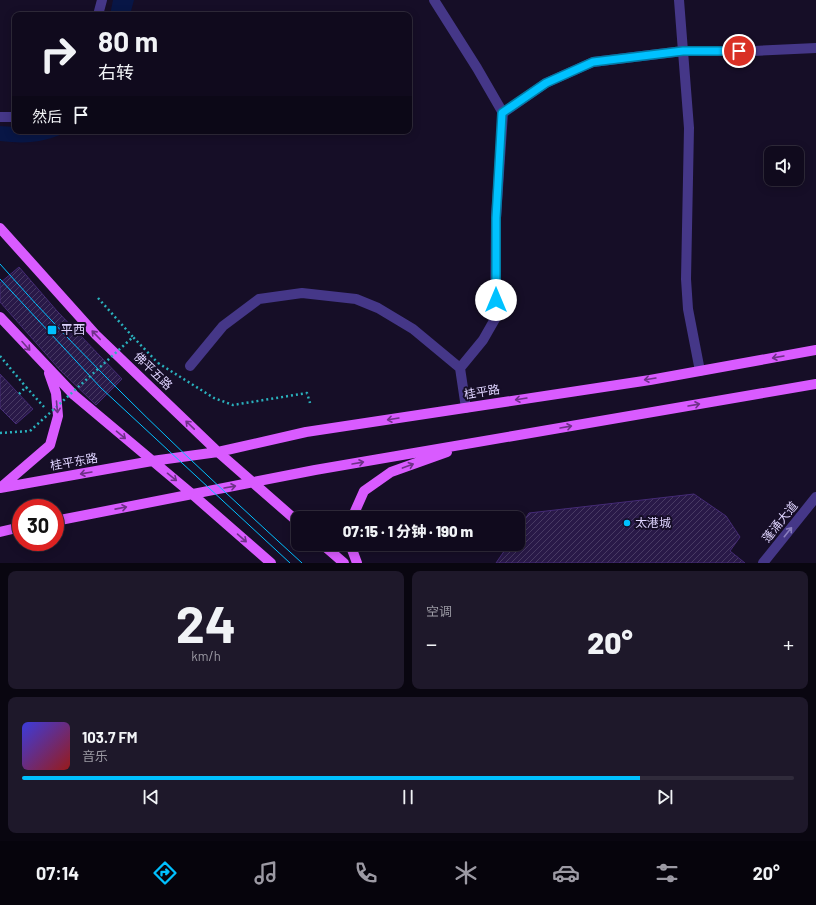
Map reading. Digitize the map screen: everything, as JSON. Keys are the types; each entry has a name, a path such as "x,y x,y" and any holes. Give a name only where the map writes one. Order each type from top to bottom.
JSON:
{"main road":[{"name":"佛平五路","path":"0,228 96,335 218,452 291,516"},
{"path":"0,317 74,395 192,494 271,563"},
{"name":"桂平路","path":"152,461 218,452 306,432 700,371 816,350"},
{"path":"0,488 50,445 58,416 56,393 48,369"},
{"path":"64,519 315,470 816,384"},
{"path":"355,511 364,491 391,472 472,443"},
{"name":"桂平东路","path":"0,488 152,461"},
{"path":"0,532 12,530"},
{"path":"330,551 344,563"},
{"path":"353,551 357,563"}],"street":[{"path":"99,12 102,0"},
{"path":"434,0 477,68 502,113 496,218 495,318 483,340 460,368"},
{"path":"679,0 689,128 687,294 688,309 700,371"},
{"path":"502,113 546,83 593,62 683,51 754,51 816,48"},
{"path":"0,117 12,117"},
{"path":"190,366 223,326 259,299 302,293 356,299 378,308 413,329 460,368 466,408"},
{"name":"蓬涌大道","path":"763,563 816,497"}],"path":[{"path":"98,298 158,363 214,398 233,405 307,393 310,403"},
{"path":"0,433 30,431 133,337"},
{"path":"0,356 50,414"},
{"path":"19,394 26,387"}],"shaded area":[{"path":"113,0 134,0 131,12 111,12"},
{"path":"0,126 12,127 12,134 62,134 35,142 0,141"}],"building":[{"path":"19,267 57,311 122,379 96,405 60,370 0,302 0,283"},
{"path":"0,374 33,409 16,424 0,408"},
{"name":"太港城","path":"694,494 726,516 740,537 730,551 745,563 496,563 504,551 525,551 525,519 529,513"}],"tram line":[{"path":"0,264 72,342 147,418 302,563"},
{"path":"0,279 101,388 290,563"}],"place":[{"name":"平西","path":"52,330"},
{"name":"太港城","path":"627,523"}],"route":[{"path":"496,300 496,218 502,113 546,83 593,62 683,51 739,51"}]}
